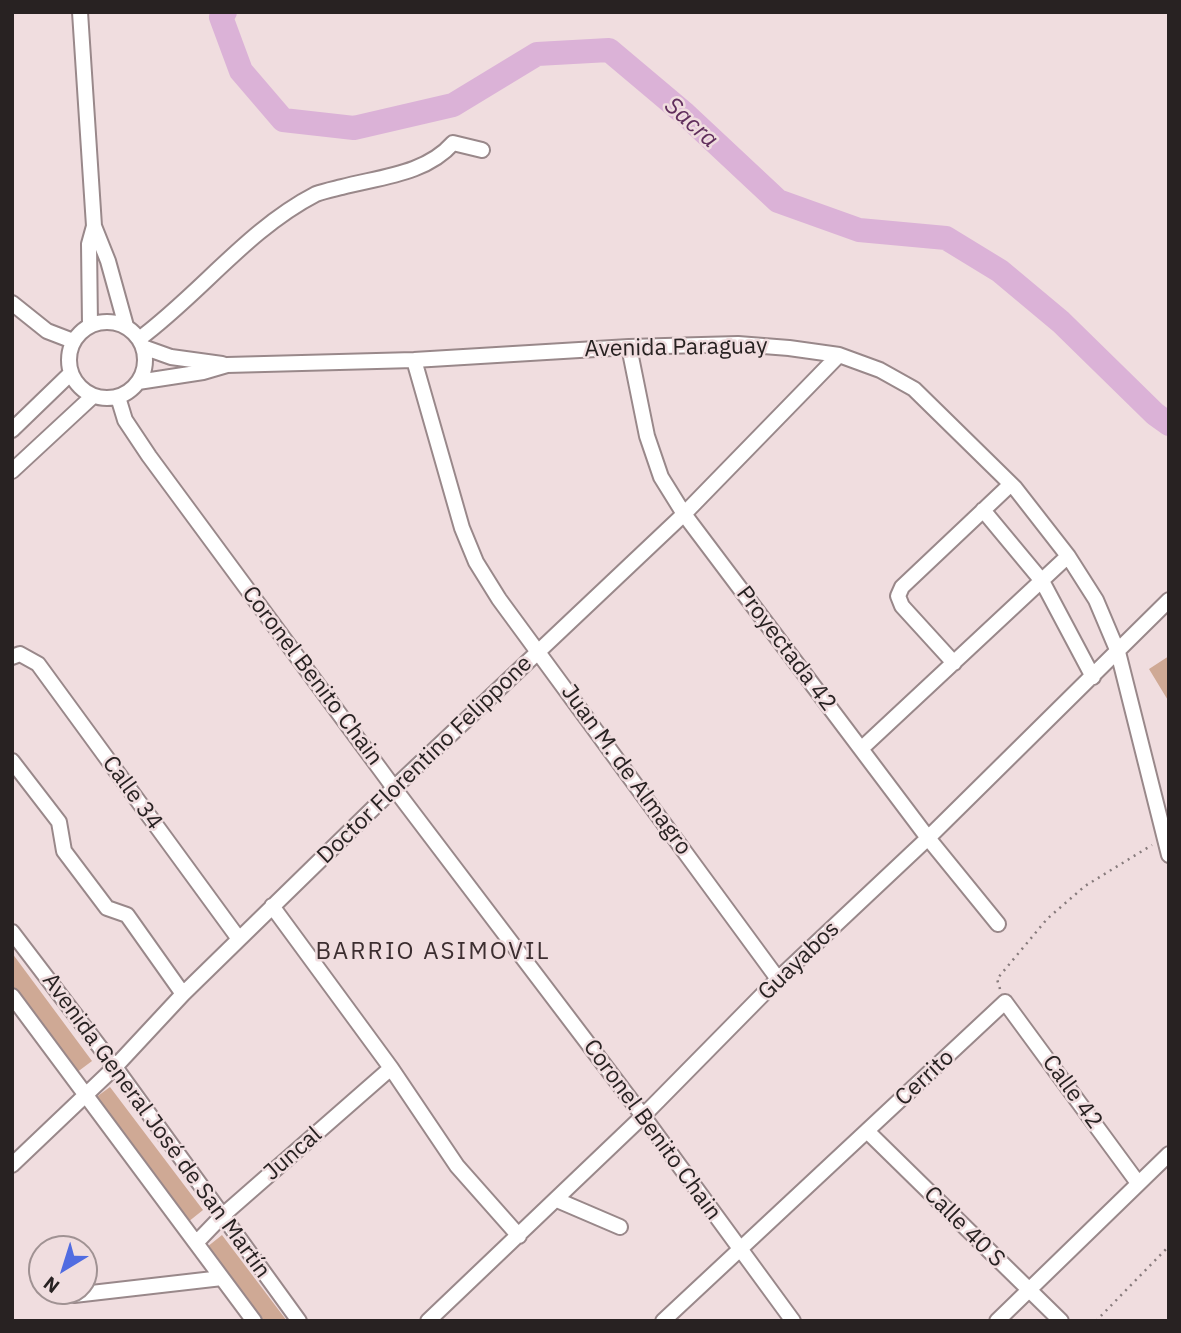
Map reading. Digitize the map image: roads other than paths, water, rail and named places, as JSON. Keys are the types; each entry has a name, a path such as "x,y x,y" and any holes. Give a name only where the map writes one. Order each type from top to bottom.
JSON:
{"street":[{"path":"80,12 94,226 108,261 126,326 141,343 171,357 226,365"},
{"path":"141,343 267,226 318,194 421,167 443,155 453,143 482,149"},
{"path":"90,325 89,244 94,226"},
{"path":"12,303 47,331 73,341"},
{"path":"126,326 108,321 90,325 73,341 68,357 71,373 80,387 93,396 110,398 118,397 132,389 145,365 141,343"},
{"name":"Avenida Paraguay","path":"138,382 203,372 226,365 414,360 629,347 738,344 839,355 880,370 914,389 1011,484 1068,556 1096,600 1118,652 1169,855"},
{"name":"Proyectada 42","path":"629,347 647,436 661,477 684,514 928,838 998,924"},
{"name":"Doctor Florentino Felippone","path":"12,1165 115,1067 183,994 272,906 684,514 839,355"},
{"name":"Juan M. de Almagro","path":"414,360 461,528 476,562 499,598 778,979"},
{"path":"12,430 71,373"},
{"path":"12,471 93,396"},
{"name":"Coronel Benito Chain","path":"118,397 125,421 133,434 793,1321"},
{"path":"954,663 902,606 898,596 902,587 1011,484"},
{"path":"983,510 1041,581 1093,677"},
{"path":"861,749 1068,556"},
{"name":"Guayabos","path":"428,1321 643,1116 778,979 928,838 1169,600"},
{"name":"Calle 34","path":"16,656 38,664 239,939"},
{"path":"12,761 59,822 64,851 107,908 127,915 183,994"},
{"path":"272,906 391,1068 457,1166 519,1236"},
{"name":"Avenida General José de San Martín","path":"12,932 115,1067 299,1321"},
{"name":"Avenida General José de San Martín","path":"12,996 254,1321"},
{"name":"Cerrito","path":"663,1321 1005,1002"},
{"name":"Calle 42","path":"1005,1002 1138,1183"},
{"name":"Juncal","path":"197,1243 222,1216 391,1068"},
{"name":"Calle 40 S","path":"868,1132 1061,1321"},
{"path":"997,1321 1169,1154"},
{"path":"556,1200 620,1227"},
{"path":"98,1292 222,1278"}],"waterway":[{"name":"Sacra","path":"225,12 221,17 241,71 283,120 354,128 453,105 537,54 609,50 685,114 778,201 859,230 946,238 1000,271 1061,322 1155,414 1169,424"}],"district":[{"name":"BARRIO ASIMOVIL","path":"433,952"}]}
